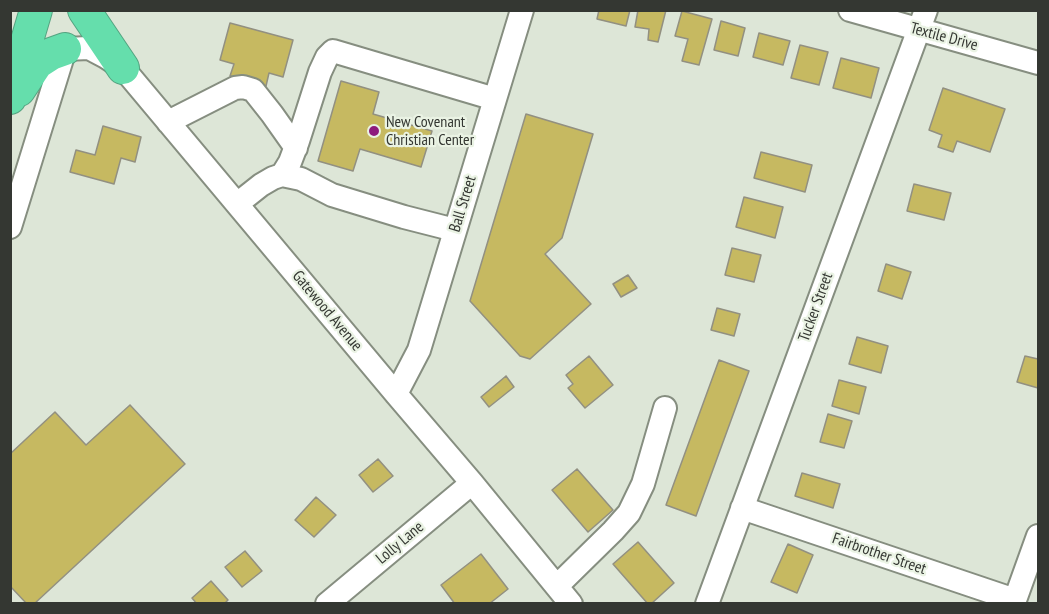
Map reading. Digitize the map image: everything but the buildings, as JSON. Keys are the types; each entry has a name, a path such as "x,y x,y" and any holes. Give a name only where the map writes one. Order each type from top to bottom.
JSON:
{"highway":[{"path":"10,98 36,10"},
{"path":"84,10 123,68"},
{"path":"10,103 37,63 65,49"}],"street":[{"name":"Ball Street","path":"396,394 419,350 522,10"},
{"name":"Textile Drive","path":"850,10 922,20 1038,63"},
{"name":"Tucker Street","path":"708,603 922,20"},
{"name":"Gatewood Avenue","path":"65,49 89,48 123,68 564,595"},
{"path":"10,227 65,49"},
{"path":"282,175 296,148 320,72 327,57 333,51 495,99"},
{"path":"168,122 235,88 243,87 252,90 296,148"},
{"path":"237,204 261,185 282,175 301,179 332,195 455,230"},
{"path":"564,595 628,513 643,484 665,408"},
{"name":"Lolly Lane","path":"327,603 472,483"},
{"name":"Fairbrother Street","path":"742,507 1015,600 1038,536"}],"place":[{"name":"New Covenant Christian Center","path":"374,131"}]}
